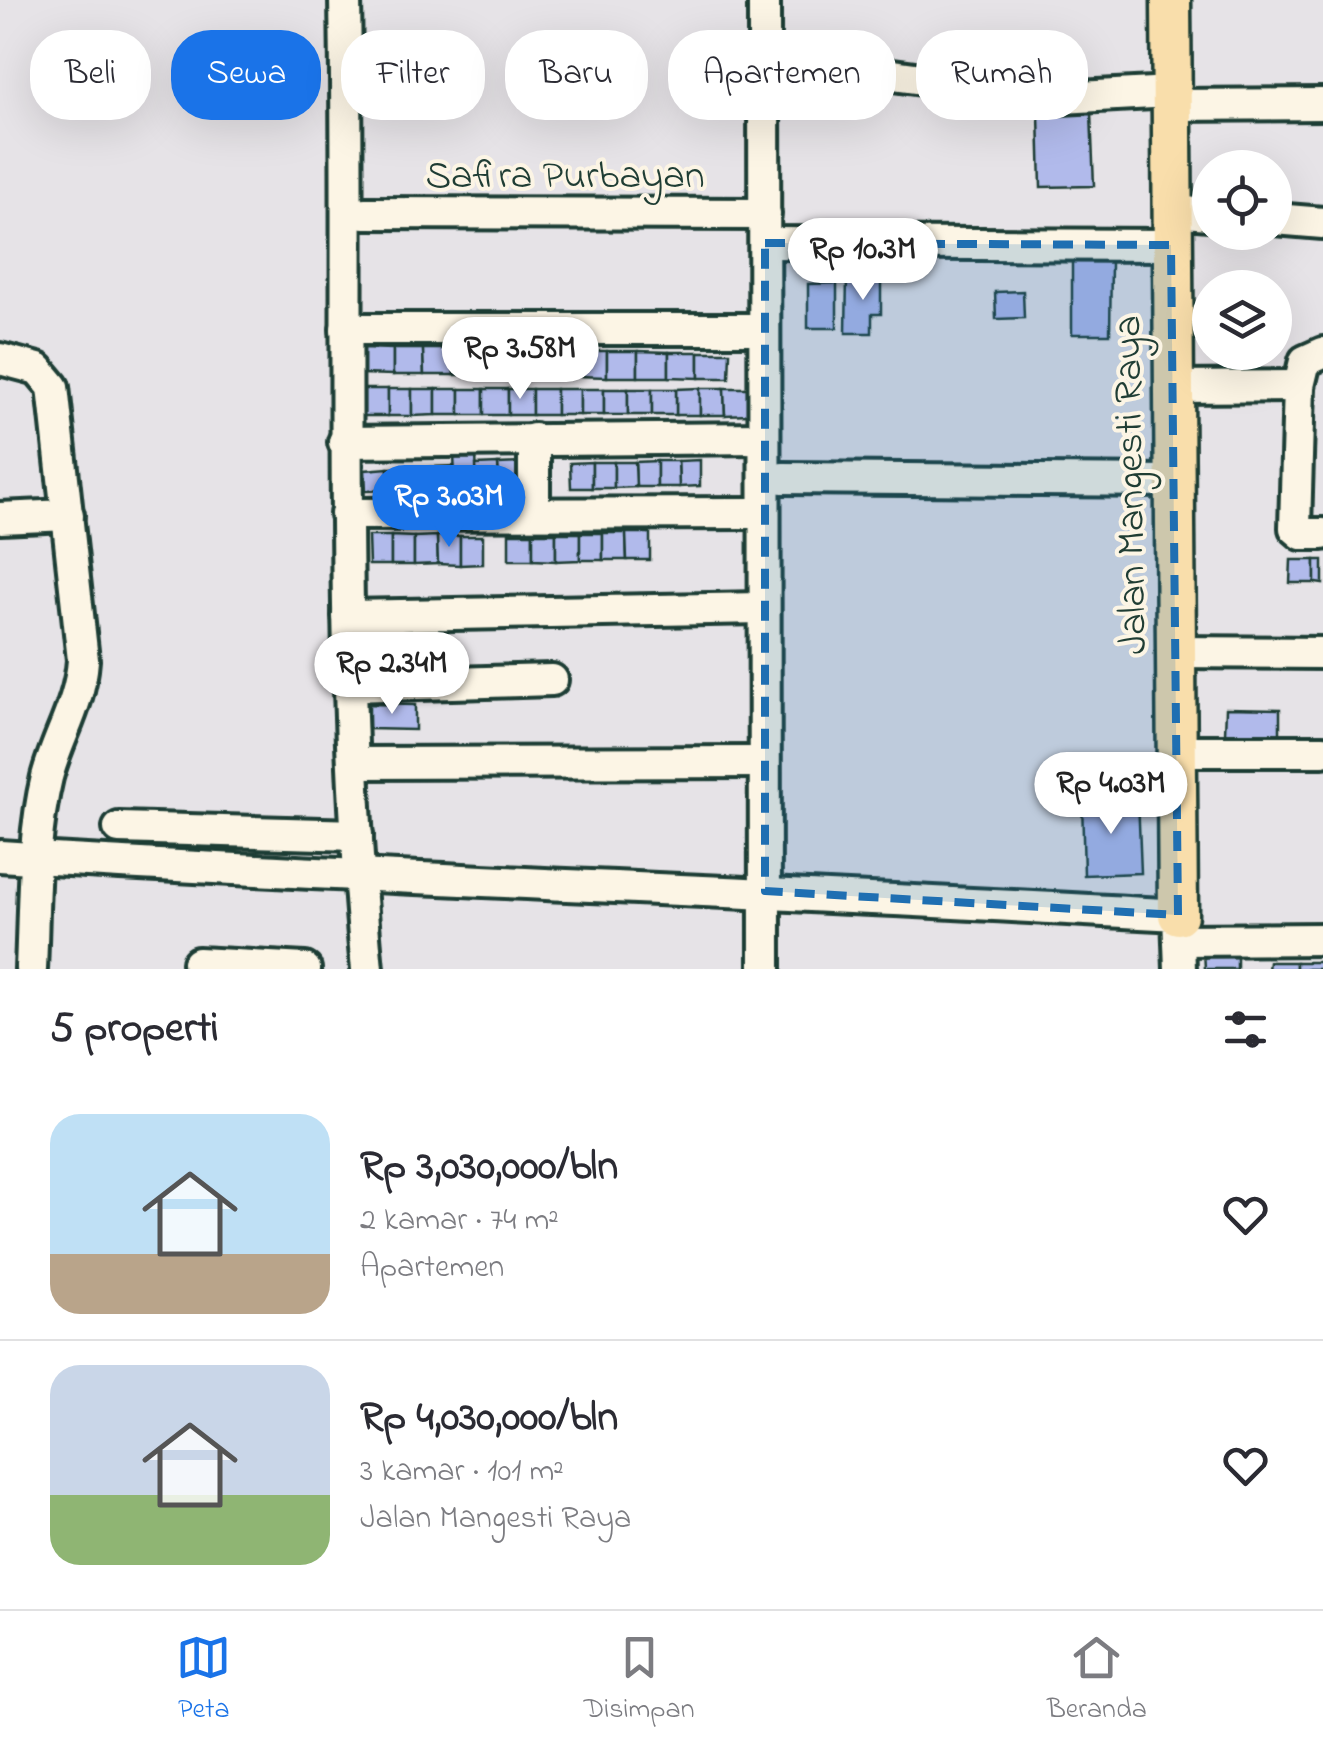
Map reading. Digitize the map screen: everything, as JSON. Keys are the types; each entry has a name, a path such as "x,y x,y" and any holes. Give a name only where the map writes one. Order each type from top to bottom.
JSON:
{"main road":[{"name":"Jalan Mangesti Raya","path":"1172,0 1179,942"}],"street":[{"path":"344,0 344,442 349,686 358,878 367,969"},
{"path":"764,0 765,969"},
{"path":"896,74 1061,98 1323,104"},
{"name":"Safira Purbayan","path":"365,212 765,229 1171,228 1192,220"},
{"path":"1292,221 1323,223"},
{"path":"346,329 764,329"},
{"path":"1323,353 1305,360 1300,386 1309,459 1295,528 1302,534 1323,534"},
{"path":"0,359 38,368 51,381 83,660 82,684 46,782 30,969"},
{"path":"1172,387 1300,386"},
{"path":"344,442 763,438"},
{"path":"534,439 534,513"},
{"path":"783,478 1173,481"},
{"path":"346,514 762,513"},
{"path":"0,518 68,515"},
{"path":"348,616 762,608"},
{"path":"1175,652 1323,652"},
{"path":"349,686 552,680"},
{"path":"1176,750 1323,751"},
{"path":"353,764 763,762"},
{"path":"119,828 356,835"},
{"path":"0,856 358,878 765,891 1179,942 1323,939"},
{"path":"198,963 305,969"}],"highlighted area":[{"path":"765,243 1171,245 1178,915 765,891"}],"building":[{"path":"1088,113 1094,186 1041,187 1039,120 1088,120"},
{"path":"1072,261 1111,262 1110,334 1072,334"},
{"path":"847,276 881,276 881,314 872,314 872,333 846,333"},
{"path":"837,283 837,328 808,328 808,284"},
{"path":"1023,291 1024,318 996,319 995,292"},
{"path":"362,348 393,349 393,375 362,374"},
{"path":"393,349 423,349 424,375 393,375"},
{"path":"423,349 454,349 454,375 424,375"},
{"path":"454,349 485,350 485,375 454,375"},
{"path":"485,350 515,350 515,376 485,375"},
{"path":"515,350 546,351 546,376 515,376"},
{"path":"546,351 577,351 577,376 546,376"},
{"path":"577,351 607,351 607,377 577,376"},
{"path":"607,351 638,351 638,377 607,377"},
{"path":"638,351 669,352 669,377 638,377"},
{"path":"669,352 699,352 699,378 669,377"},
{"path":"699,352 730,352 729,378 699,378"},
{"path":"700,388 700,415 676,415 676,389"},
{"path":"700,388 724,388 725,415 700,415"},
{"path":"724,388 748,388 748,414 725,415"},
{"path":"364,389 388,389 388,416 364,416"},
{"path":"388,389 412,389 412,416 388,416"},
{"path":"412,389 436,389 436,415 412,416"},
{"path":"436,389 460,389 460,415 436,415"},
{"path":"460,389 484,389 484,415 460,415"},
{"path":"484,389 508,389 508,415 484,415"},
{"path":"508,389 532,389 532,415 508,415"},
{"path":"532,389 556,389 556,415 532,415"},
{"path":"556,389 580,389 580,415 556,415"},
{"path":"580,389 604,389 604,415 580,415"},
{"path":"604,389 628,389 628,415 604,415"},
{"path":"628,389 652,389 652,415 628,415"},
{"path":"652,389 676,389 676,415 652,415"},
{"path":"476,449 477,486 455,486 454,450"},
{"path":"700,460 700,486 679,487 678,461"},
{"path":"657,461 657,487 636,487 635,462"},
{"path":"657,461 678,461 679,487 657,487"},
{"path":"592,462 592,488 571,488 570,463"},
{"path":"592,462 614,462 614,488 592,488"},
{"path":"614,462 635,462 636,487 614,488"},
{"path":"521,463 522,484 499,484 498,464"},
{"path":"498,464 499,484 477,486 476,465"},
{"path":"454,466 455,486 433,488 432,467"},
{"path":"432,467 433,488 411,488 410,468"},
{"path":"388,468 389,490 366,491 365,470"},
{"path":"388,468 410,468 411,488 389,490"},
{"path":"509,533 533,533 533,560 509,560"},
{"path":"533,533 556,533 556,561 533,560"},
{"path":"556,533 580,533 580,560 556,561"},
{"path":"580,533 603,533 603,560 580,560"},
{"path":"603,533 626,533 627,560 603,560"},
{"path":"626,533 650,533 650,560 627,560"},
{"path":"368,536 391,536 391,565 369,565"},
{"path":"391,536 414,537 414,565 391,565"},
{"path":"437,536 438,564 414,565 414,537"},
{"path":"437,536 460,536 460,565 438,564"},
{"path":"460,536 483,536 483,564 460,565"},
{"path":"1291,560 1315,560 1315,583 1290,583"},
{"path":"1315,560 1323,560 1323,584 1315,583"},
{"path":"369,704 415,705 415,730 369,729"},
{"path":"1226,708 1280,709 1280,736 1225,734"},
{"path":"1138,798 1141,873 1084,875 1082,800"},
{"path":"1204,950 1237,950 1237,969 1205,969"},
{"path":"1269,962 1296,962 1296,969 1268,969"},
{"path":"1296,962 1321,962 1321,969 1296,969"}]}
